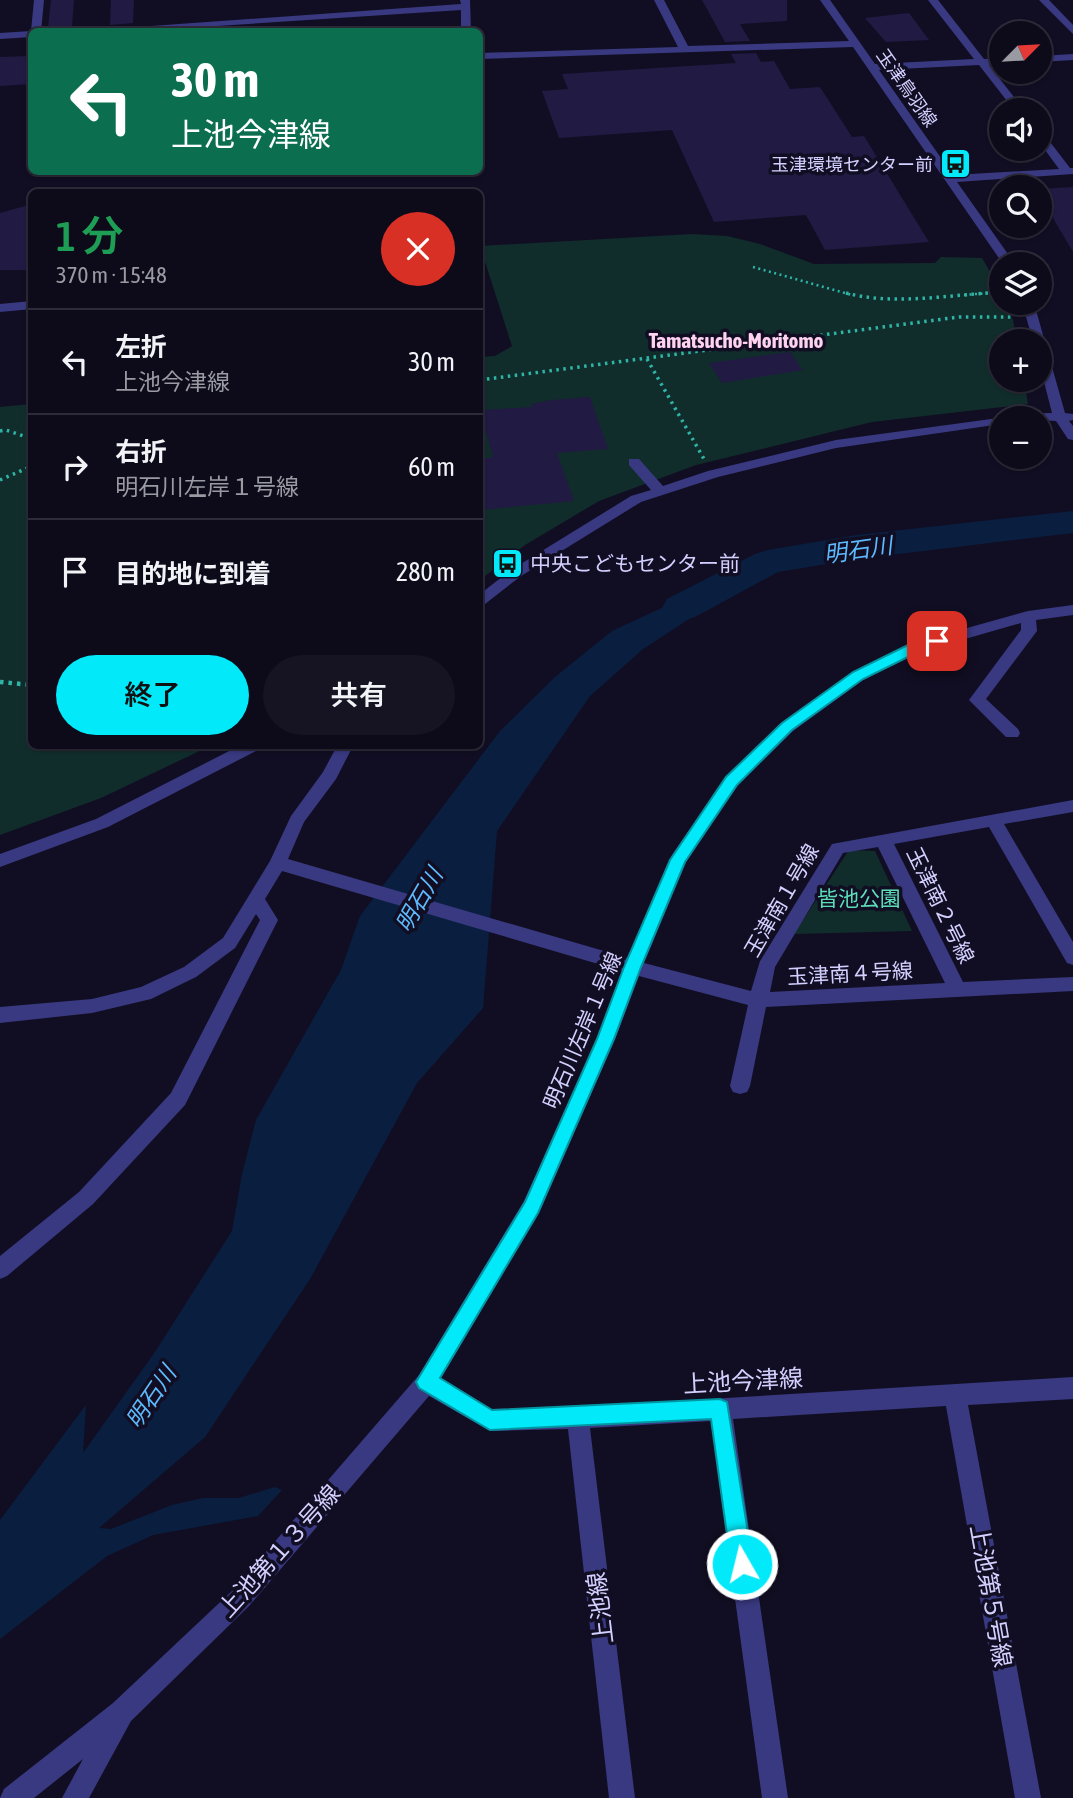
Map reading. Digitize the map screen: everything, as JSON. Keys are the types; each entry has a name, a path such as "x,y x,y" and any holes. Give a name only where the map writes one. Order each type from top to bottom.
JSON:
{"street":[{"path":"35,28 39,0"},
{"path":"659,0 684,49"},
{"name":"玉津鳥羽線","path":"825,0 1001,252"},
{"path":"933,0 1010,98"},
{"path":"1044,0 1073,31"},
{"path":"127,28 465,4 466,28"},
{"path":"0,36 28,34"},
{"path":"483,56 854,44"},
{"path":"1052,58 1073,57"},
{"path":"873,67 989,62"},
{"path":"1052,150 1070,172"},
{"path":"950,179 1070,172"},
{"path":"0,308 28,305"},
{"path":"1033,316 1073,436"},
{"path":"483,599 516,573 617,509 660,491 713,474 836,444 989,422"},
{"path":"634,462 660,491"},
{"name":"明石川左岸１号線","path":"426,1382 532,1207 606,1039 678,860 732,781 787,727 858,676 915,648 1028,616 1073,610"},
{"path":"1012,733 977,700 1029,631 1028,616"},
{"path":"0,861 102,823 246,749"},
{"path":"0,1015 92,1006 145,994 190,972 229,943 278,863 297,820 330,775 343,749"},
{"name":"玉津南１号線","path":"740,1086 766,966 838,848 1073,806"},
{"path":"994,822 1073,958"},
{"name":"玉津南２号線","path":"884,841 958,990"},
{"name":"玉津南４号線","path":"278,863 633,967 759,1000 1073,984"},
{"path":"0,1269 86,1198 178,1099 269,920 256,898"},
{"name":"上池今津線","path":"426,1382 490,1420 578,1418 1073,1388"},
{"name":"上池第１３号線","path":"122,1712 241,1598 426,1382"},
{"name":"上池第５号線","path":"955,1395 1028,1798"},
{"path":"720,1409 775,1798"},
{"name":"上池線","path":"578,1418 622,1798"},
{"path":"13,1798 122,1712"},
{"path":"75,1798 122,1712"}],"path":[{"path":"752,267 864,298 919,299 989,293"},
{"path":"483,380 959,317 1033,316"},
{"path":"647,359 713,474"},
{"path":"0,431 6,430 28,438"},
{"path":"0,480 28,468"},
{"path":"0,682 28,685"}],"green space":[{"path":"692,234 727,236 760,244 814,264 935,263 941,257 982,258 989,270 989,315 1011,315 1015,329 989,329 989,392 1026,392 1028,404 989,406 989,408 872,422 696,465 599,501 525,545 483,578 483,357 495,356 512,346 483,255 483,246"},
{"path":"28,404 28,749 204,749 101,798 0,835 0,407"},
{"name":"皆池公園","path":"849,850 875,851 912,931 794,934"}],"water":[{"path":"744,570 709,606 643,649 590,696 497,831 483,1008 417,1083 310,1279 205,1437 99,1528 111,1529 172,1505 203,1498 239,1498 275,1487 282,1490 258,1516 153,1535 107,1556 0,1639 0,1520 86,1405 83,1453 155,1352 232,1231 242,1174 256,1120 341,970 360,916 500,731 555,677 612,631"}],"building":[{"path":"51,0 74,0 72,26 48,27"},
{"path":"111,0 134,0 133,23 110,25"},
{"path":"702,0 787,0 787,21 740,24 750,41 725,42"},
{"path":"909,13 929,40 886,42 865,18"},
{"path":"756,53 761,62 774,61 790,89 820,87 852,137 864,136 929,242 825,250 806,215 714,222 672,130 559,138 542,91 568,89 562,74 736,63 731,54"},
{"path":"28,56 28,84 0,86 0,57"},
{"path":"1073,187 1073,252 1052,216 1052,188"},
{"path":"28,205 28,270 0,270 0,213"},
{"path":"790,352 803,370 722,383 709,363"},
{"path":"590,397 608,449 557,453 574,501 483,510 483,459 493,457 483,421 483,410 532,407 531,404"}],"waterway":[{"name":"明石川","path":"681,608 768,562 857,547 1073,522"}],"place":[{"name":"玉津環境センター前","path":"956,164"},
{"name":"中央こどもセンター前","path":"507,563"}],"district":[{"name":"Tamatsucho-Moritomo","path":"736,340"}],"route":[{"path":"742,1564 720,1409 578,1418 490,1420 426,1382 532,1207 606,1039 678,860 732,781 787,727 858,676 915,648 937,641"}]}
